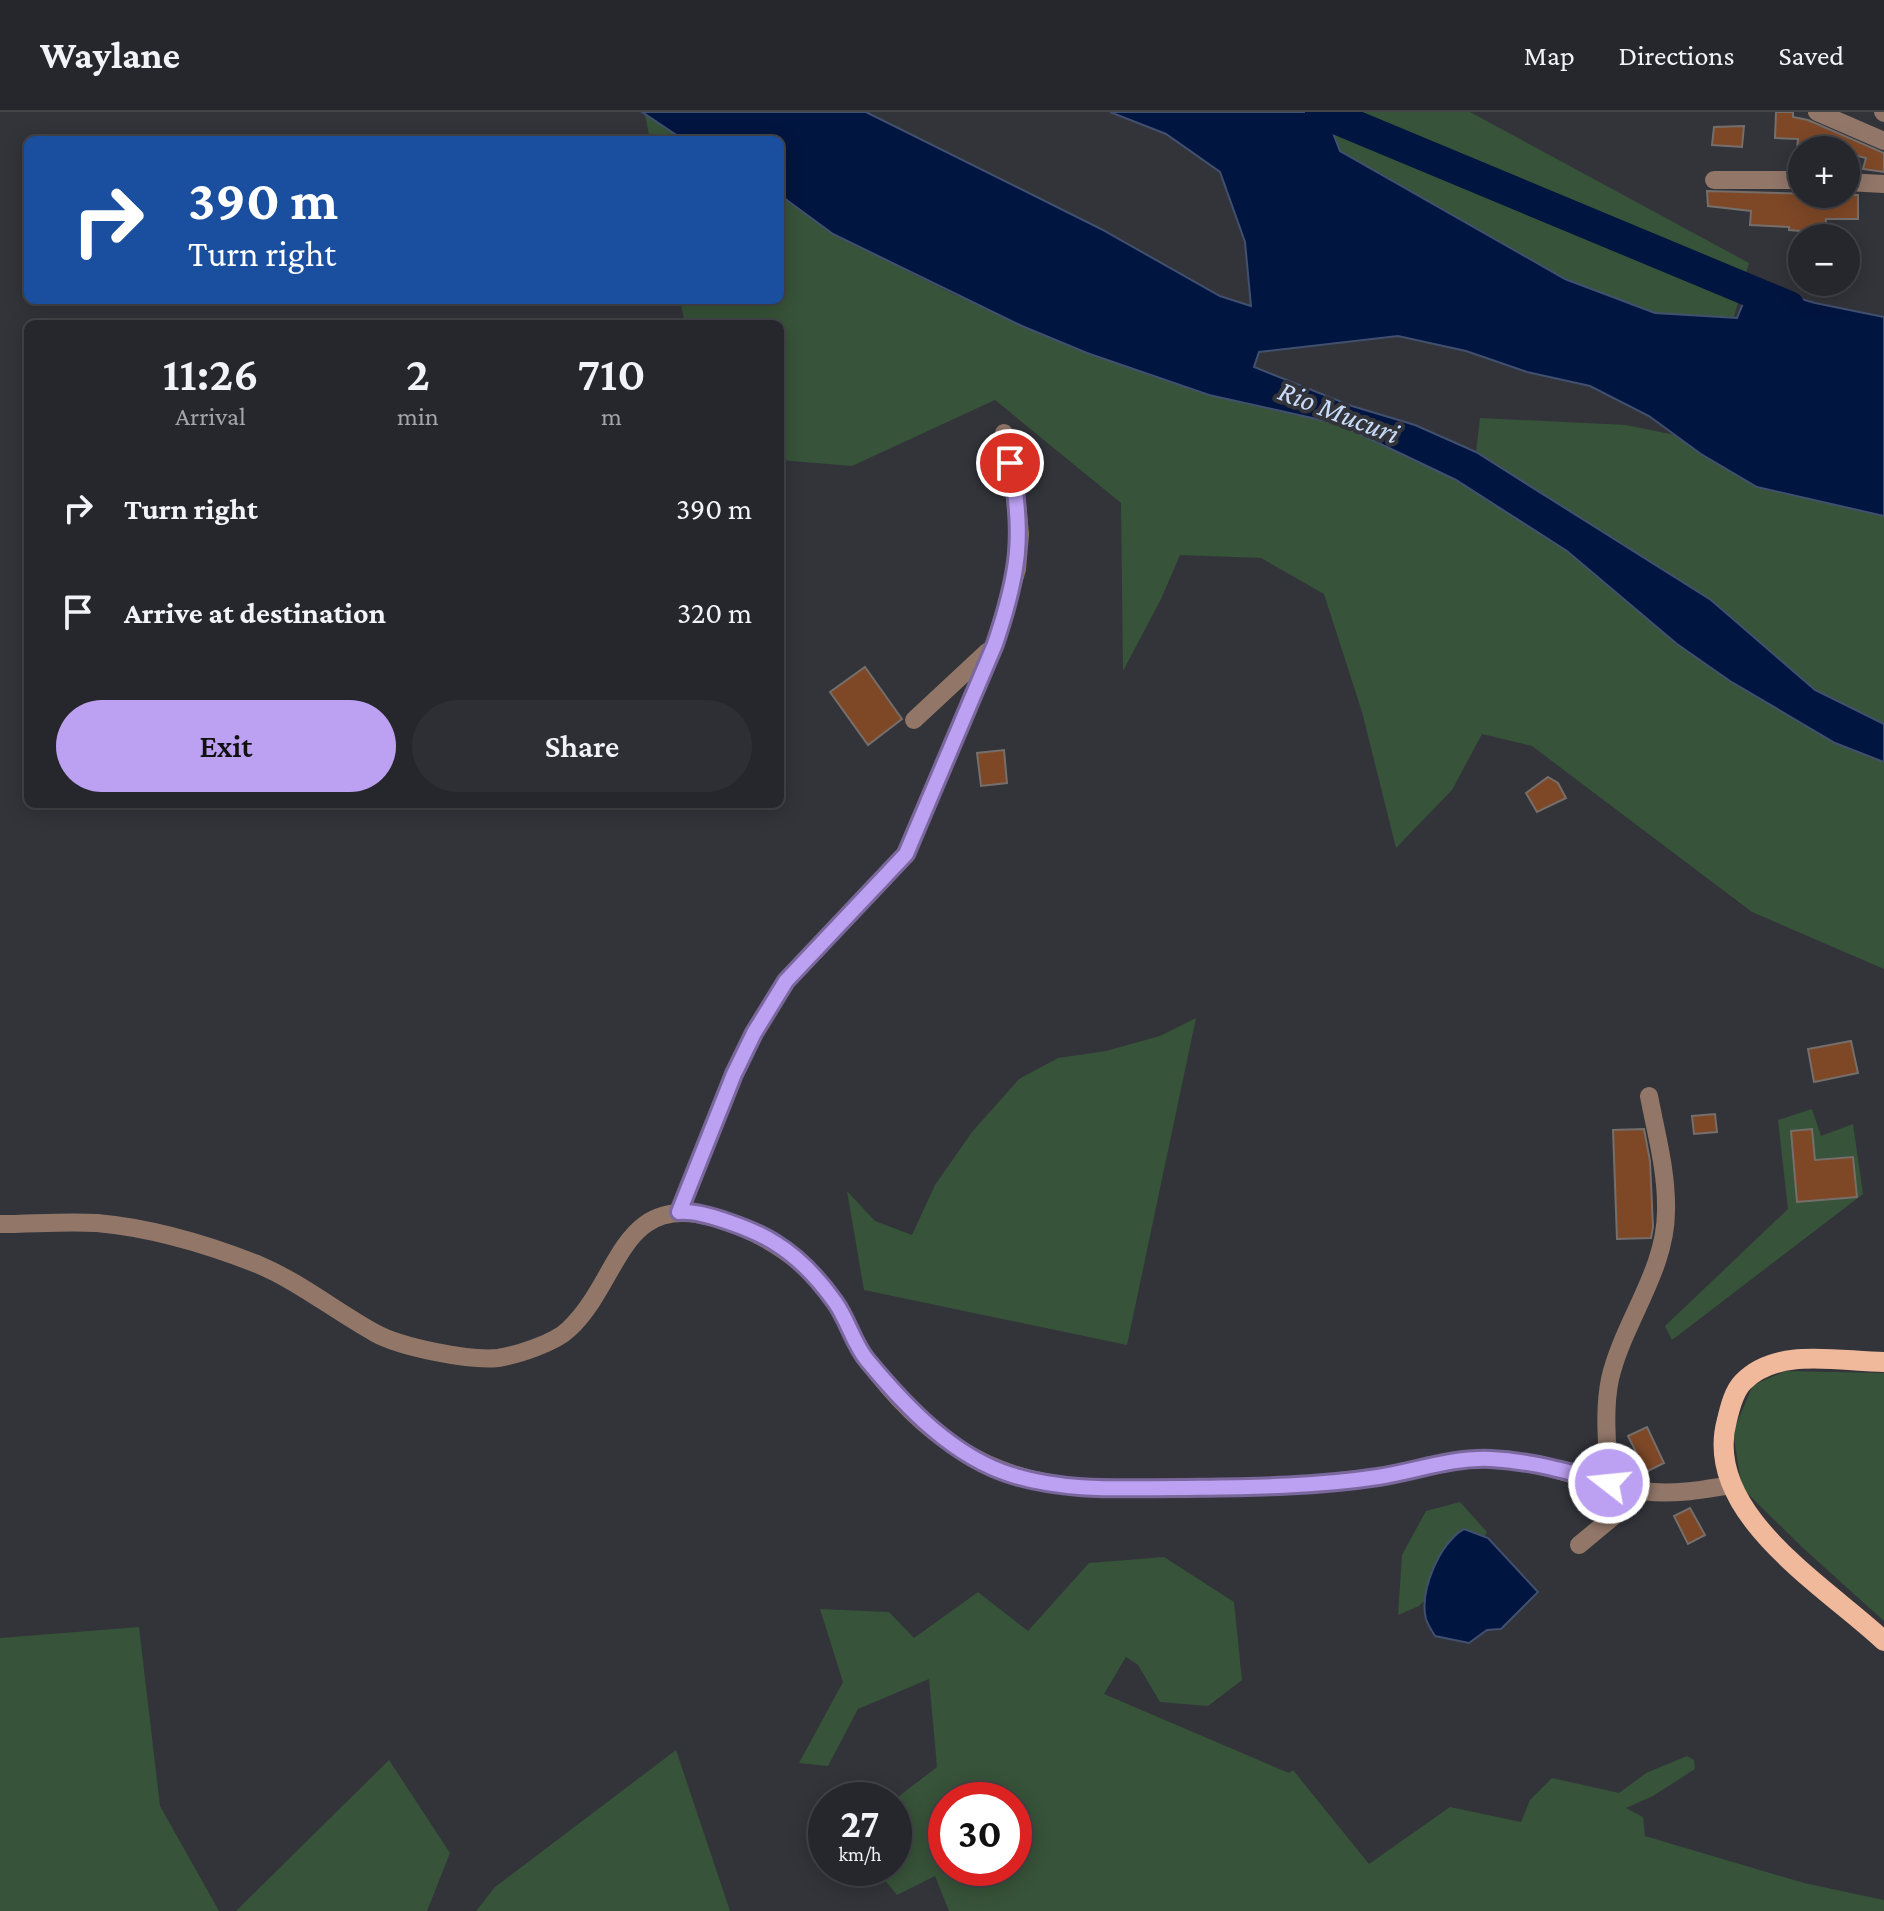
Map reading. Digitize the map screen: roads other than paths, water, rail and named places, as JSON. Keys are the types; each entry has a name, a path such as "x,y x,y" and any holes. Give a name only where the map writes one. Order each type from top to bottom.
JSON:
{"main road":[{"path":"1884,1362 1796,1359 1762,1369 1743,1382 1732,1400 1725,1426 1724,1454 1730,1485 1762,1532 1884,1641"}],"street":[{"path":"1817,112 1884,141"},
{"path":"1714,180 1788,180"},
{"path":"1860,183 1884,184"},
{"path":"679,1212 734,1074 754,1033 786,981 906,854 995,644 1017,569 1020,534 1016,493 1004,433"},
{"path":"914,720 995,644"},
{"path":"1609,1483 1607,1422 1610,1380 1626,1331 1645,1292 1659,1251 1667,1213 1664,1177 1649,1096"},
{"path":"0,1224 97,1223 187,1238 260,1265 300,1285 380,1336 451,1355 496,1358 532,1349 568,1332 631,1236 660,1214 690,1211 775,1242 805,1268 836,1303 864,1357 916,1416 956,1447 1010,1475 1080,1489 1298,1487 1381,1477 1446,1462 1489,1458 1541,1464 1644,1491 1683,1493 1730,1485"},
{"path":"1579,1545 1644,1491"}],"water":[{"path":"642,112 866,112 1101,229 1220,296 1251,306 1245,242 1220,172 1166,134 1110,112 1325,112 1340,151 1565,279 1655,313 1737,318 1751,284 1815,303 1884,317 1884,516 1757,487 1701,454 1649,416 1590,386 1527,372 1466,351 1398,336 1259,352 1254,367 1352,406 1415,425 1476,452 1711,600 1815,690 1884,724 1884,762 1835,743 1730,681 1677,644 1567,551 1456,480 1339,424 1209,395 1087,353 1022,326 833,234 784,198 784,136 678,136"},
{"path":"1464,1529 1488,1538 1538,1592 1501,1629 1487,1630 1469,1643 1435,1636 1426,1619 1425,1608 1433,1568 1447,1545"}],"waterway":[{"name":"Rio Mucuri","path":"1321,112 1789,307"}]}
